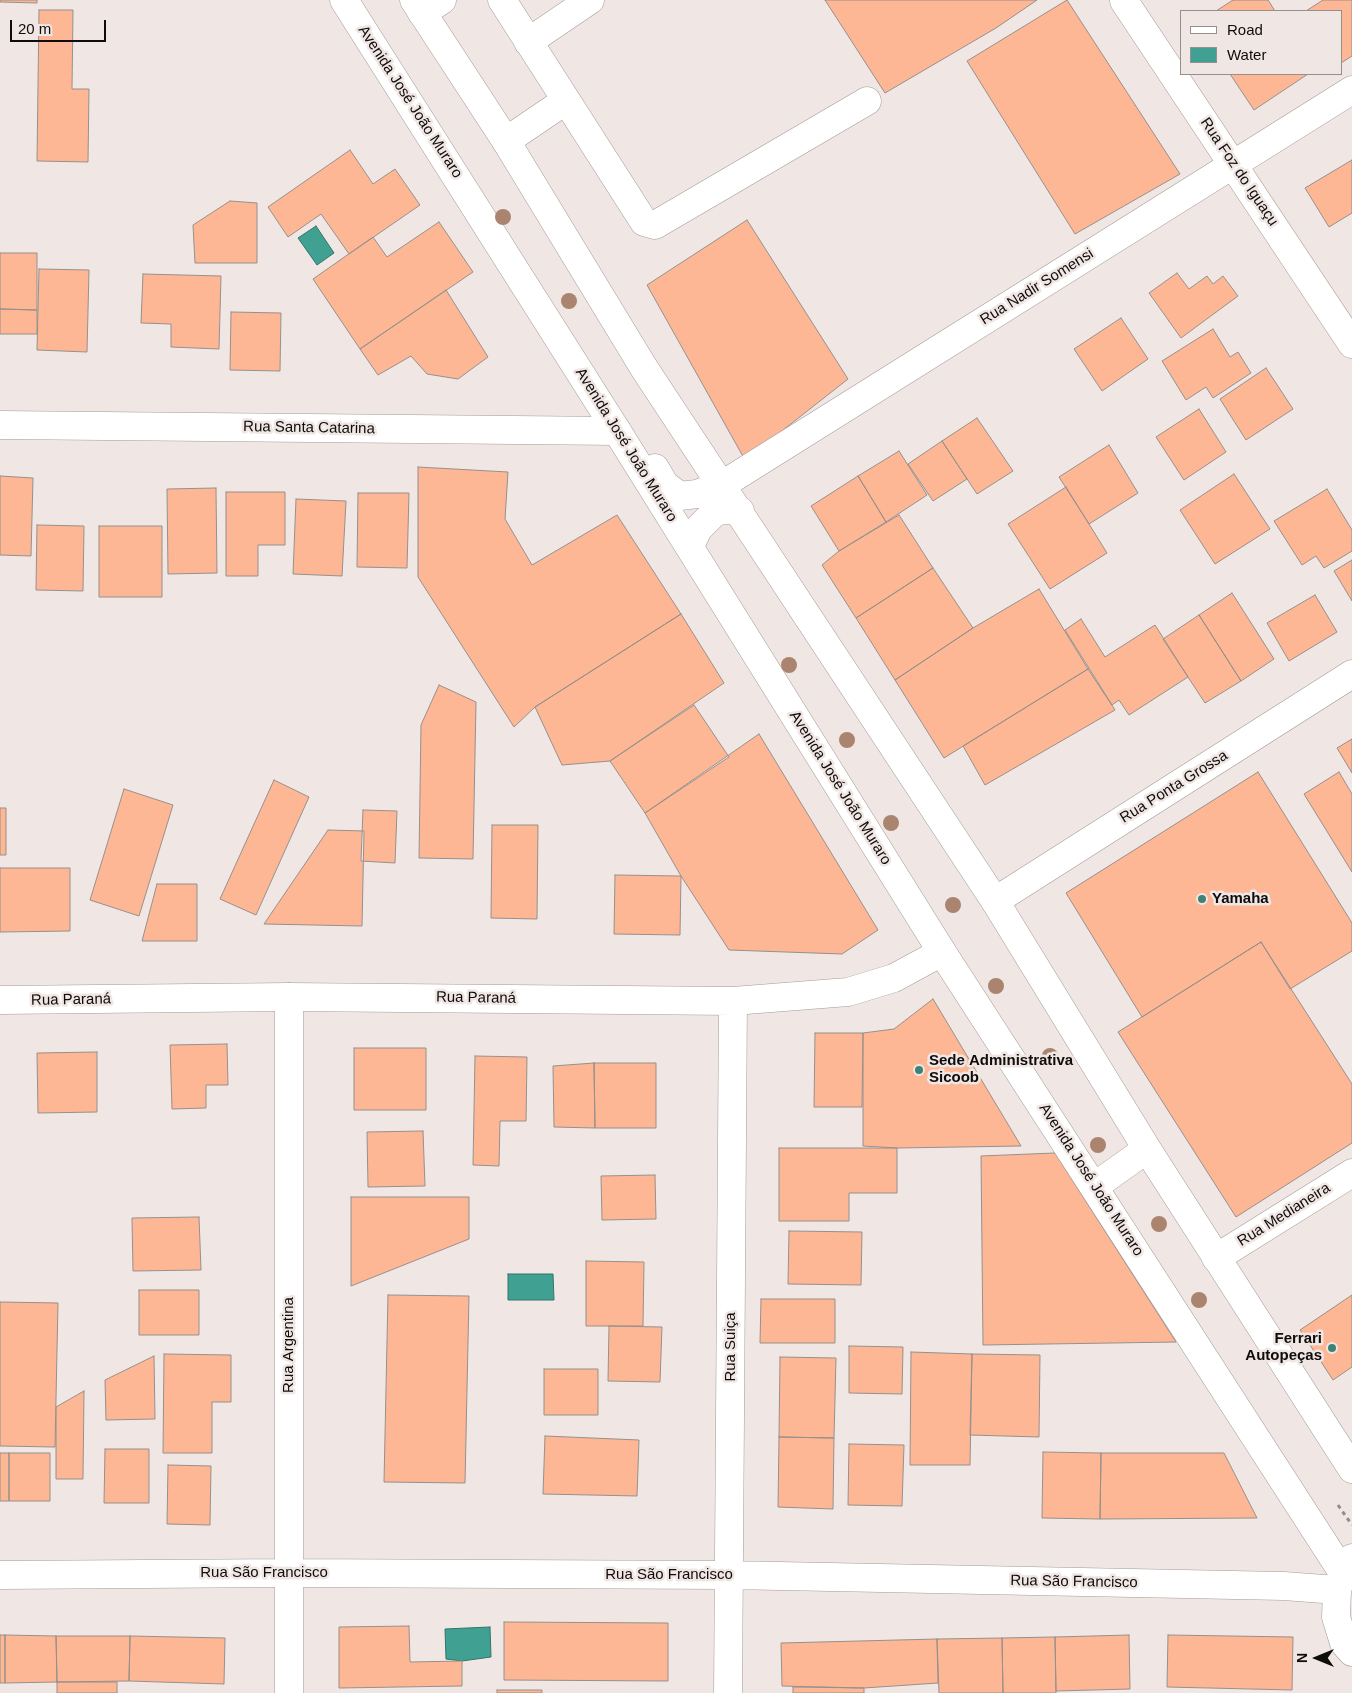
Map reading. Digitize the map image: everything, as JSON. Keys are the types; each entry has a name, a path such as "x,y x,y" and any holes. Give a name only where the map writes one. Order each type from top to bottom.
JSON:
{"street":[{"name":"Avenida José João Muraro","path":"344,0 690,546 942,952 1344,1573"},
{"path":"502,0 644,222 655,225 867,101"},
{"path":"528,42 590,0"},
{"name":"Rua Foz do Iguaçu","path":"1124,1 1234,163 1352,344"},
{"path":"426,4 506,141 644,368 740,511 995,901 1147,1150 1352,1469"},
{"name":"Rua Nadir Somensi","path":"617,431 626,431 632,435 649,457 665,485 680,496 697,494 722,485 1352,90"},
{"path":"506,141 565,101"},
{"name":"Rua Santa Catarina","path":"0,425 617,431"},
{"path":"690,546 698,529 715,512 724,510 740,511"},
{"name":"Rua Ponta Grossa","path":"995,901 1352,674"},
{"name":"Rua Paraná","path":"0,1000 289,997 733,1001 848,992 894,978 942,952"},
{"name":"Rua Argentina","path":"289,997 289,1693"},
{"name":"Rua Suiça","path":"728,1693 733,1001"},
{"path":"1095,1186 1147,1150"},
{"name":"Rua Medianeira","path":"1216,1258 1352,1173"},
{"name":"Rua São Francisco","path":"0,1575 289,1573 729,1575 1274,1586 1344,1573"},
{"path":"1344,1573 1336,1618 1344,1643 1352,1652"}],"water":[{"path":"316,226 334,253 317,265 298,238"},
{"path":"508,1274 553,1274 554,1300 508,1300"},
{"path":"490,1627 491,1657 462,1661 446,1659 445,1629"}],"building":[{"path":"0,0 37,0 37,3 0,2"},
{"path":"825,0 1037,0 996,28 885,93"},
{"path":"1067,0 1180,174 1075,234 967,61"},
{"path":"1233,0 1268,0 1274,10 1218,10"},
{"path":"1323,0 1352,0 1352,56 1342,62 1342,10 1308,10"},
{"path":"39,10 73,10 72,89 89,89 88,162 37,161"},
{"path":"1231,75 1306,75 1254,110"},
{"path":"350,150 373,184 395,169 420,205 349,254 321,214 288,237 268,207"},
{"path":"1352,160 1352,213 1329,227 1305,188"},
{"path":"230,201 257,203 257,263 195,263 193,225"},
{"path":"747,220 848,379 745,460 647,285"},
{"path":"439,222 473,272 360,349 313,279 373,237 387,257"},
{"path":"0,253 37,253 37,310 0,309"},
{"path":"39,269 89,270 87,352 37,350"},
{"path":"1177,273 1189,289 1207,276 1213,284 1223,276 1238,296 1181,338 1149,293"},
{"path":"143,274 221,276 219,349 171,347 171,324 141,323"},
{"path":"446,290 488,357 458,379 427,374 411,356 378,375 360,349"},
{"path":"0,309 37,310 37,334 0,334"},
{"path":"231,312 281,313 280,371 230,370"},
{"path":"1121,318 1148,359 1102,391 1074,349"},
{"path":"1213,329 1230,357 1238,352 1251,373 1213,398 1206,387 1186,400 1162,361"},
{"path":"1266,368 1293,409 1246,440 1220,399"},
{"path":"1199,409 1226,452 1184,480 1156,437"},
{"path":"977,418 1013,471 977,494 942,441"},
{"path":"942,441 967,479 933,501 908,464"},
{"path":"1109,445 1138,493 1089,524 1059,477"},
{"path":"899,451 927,495 886,522 858,476"},
{"path":"418,467 508,472 505,519 532,565 617,515 681,614 535,707 514,727 418,577"},
{"path":"1234,474 1270,529 1215,564 1180,510"},
{"path":"0,476 33,478 31,556 0,555"},
{"path":"858,476 886,522 839,551 811,506"},
{"path":"1066,487 1107,553 1050,589 1008,524"},
{"path":"216,488 217,573 168,574 167,489"},
{"path":"1327,489 1352,530 1352,551 1324,568 1316,556 1302,565 1274,521"},
{"path":"226,492 285,492 285,545 258,545 258,576 226,576"},
{"path":"358,493 409,493 407,568 357,567"},
{"path":"296,499 346,501 342,576 293,574"},
{"path":"899,515 933,568 856,618 822,565 839,551"},
{"path":"37,525 84,526 83,591 36,590"},
{"path":"99,526 162,526 162,597 99,597"},
{"path":"1352,560 1352,601 1334,571"},
{"path":"933,568 973,628 895,680 856,618"},
{"path":"1039,589 1088,669 944,758 895,680 973,628"},
{"path":"1232,593 1274,659 1241,681 1199,615"},
{"path":"1315,595 1337,632 1289,661 1267,623"},
{"path":"681,614 724,683 610,761 562,765 535,707"},
{"path":"1199,615 1241,681 1205,703 1163,639"},
{"path":"1081,619 1105,657 1155,625 1188,677 1129,715 1119,700 1112,705 1065,630"},
{"path":"1088,669 1115,710 985,785 963,746"},
{"path":"439,685 476,702 473,859 419,858 421,725"},
{"path":"694,705 729,757 645,813 610,761"},
{"path":"759,734 878,930 842,954 729,950 681,876 645,813"},
{"path":"1352,739 1352,773 1337,748"},
{"path":"1258,772 1352,923 1352,951 1290,989 1261,942 1142,1017 1066,893"},
{"path":"1339,772 1352,794 1352,872 1304,794"},
{"path":"274,780 309,797 256,915 220,899"},
{"path":"124,789 173,805 139,916 90,900"},
{"path":"0,808 6,808 6,855 0,855"},
{"path":"363,810 397,811 395,863 361,861"},
{"path":"492,825 538,825 537,919 491,918"},
{"path":"328,830 364,831 362,926 264,924"},
{"path":"0,868 70,868 70,931 0,932"},
{"path":"615,875 681,876 680,935 614,934"},
{"path":"157,884 197,884 197,941 142,941"},
{"path":"1261,942 1352,1084 1352,1143 1236,1217 1118,1032"},
{"name":"Sede Administrativa Sicoob","path":"933,999 1021,1146 897,1148 863,1146 863,1033 894,1029"},
{"path":"815,1033 863,1033 862,1107 814,1107"},
{"path":"227,1044 228,1085 206,1085 206,1108 172,1109 170,1045"},
{"path":"354,1048 426,1048 426,1110 354,1110"},
{"path":"97,1052 97,1112 38,1113 37,1053"},
{"path":"475,1056 527,1057 526,1121 500,1121 499,1166 473,1165"},
{"path":"594,1063 595,1128 554,1127 553,1066"},
{"path":"594,1063 656,1063 656,1128 595,1128"},
{"path":"423,1131 425,1186 368,1187 367,1132"},
{"path":"779,1148 897,1148 897,1193 849,1193 849,1221 779,1221"},
{"path":"1055,1153 1176,1342 983,1345 981,1156"},
{"path":"655,1175 656,1219 602,1220 601,1176"},
{"path":"351,1197 469,1197 469,1239 351,1286"},
{"path":"199,1217 201,1270 133,1271 132,1218"},
{"path":"789,1231 862,1232 861,1285 788,1284"},
{"path":"586,1261 644,1262 643,1326 586,1326"},
{"path":"139,1290 199,1290 199,1335 139,1335"},
{"path":"388,1295 469,1296 465,1483 384,1482"},
{"name":"Ferrari Autopeças","path":"1352,1295 1352,1367 1333,1380 1300,1330"},
{"path":"761,1299 835,1299 835,1343 760,1343"},
{"path":"0,1302 58,1303 55,1447 0,1446"},
{"path":"609,1326 662,1327 660,1382 608,1381"},
{"path":"849,1346 903,1347 902,1394 849,1393"},
{"path":"911,1352 972,1354 970,1465 910,1465"},
{"path":"164,1354 231,1355 231,1402 212,1402 212,1453 163,1453"},
{"path":"972,1354 1040,1355 1039,1437 970,1435"},
{"path":"154,1356 155,1419 106,1420 105,1380"},
{"path":"780,1357 836,1358 834,1438 779,1437"},
{"path":"544,1369 598,1369 598,1415 544,1415"},
{"path":"84,1391 83,1479 56,1479 56,1407"},
{"path":"545,1436 639,1440 637,1496 543,1494"},
{"path":"779,1437 834,1438 833,1509 778,1507"},
{"path":"849,1444 904,1445 902,1506 848,1505"},
{"path":"105,1449 149,1449 149,1503 104,1503"},
{"path":"1043,1452 1101,1453 1100,1519 1042,1518"},
{"path":"0,1453 9,1453 9,1501 0,1501"},
{"path":"9,1453 50,1453 50,1501 9,1501"},
{"path":"1101,1453 1224,1453 1257,1518 1100,1519"},
{"path":"168,1465 211,1466 210,1525 167,1524"},
{"path":"504,1622 668,1623 668,1681 504,1680"},
{"path":"409,1626 410,1662 462,1661 462,1686 339,1688 339,1627"},
{"path":"0,1635 5,1635 5,1683 0,1683"},
{"path":"5,1635 56,1636 57,1682 5,1683"},
{"path":"1129,1635 1130,1689 1056,1691 1055,1637"},
{"path":"1168,1635 1293,1637 1292,1690 1167,1687"},
{"path":"56,1636 130,1636 129,1681 57,1682"},
{"path":"130,1636 225,1638 224,1684 129,1681"},
{"path":"1055,1637 1056,1693 1003,1693 1002,1638"},
{"path":"1002,1638 1003,1693 939,1693 937,1639"},
{"path":"937,1639 938,1683 864,1688 782,1686 781,1643"},
{"path":"57,1682 117,1682 117,1693 57,1693"},
{"path":"793,1687 864,1688 864,1693 793,1693"},
{"path":"497,1690 542,1690 542,1693 497,1693"}],"place":[{"name":"Yamaha","path":"1202,899"},
{"name":"Sede Administrativa Sicoob","path":"919,1070"},
{"name":"Ferrari Autopeças","path":"1332,1348"}]}
